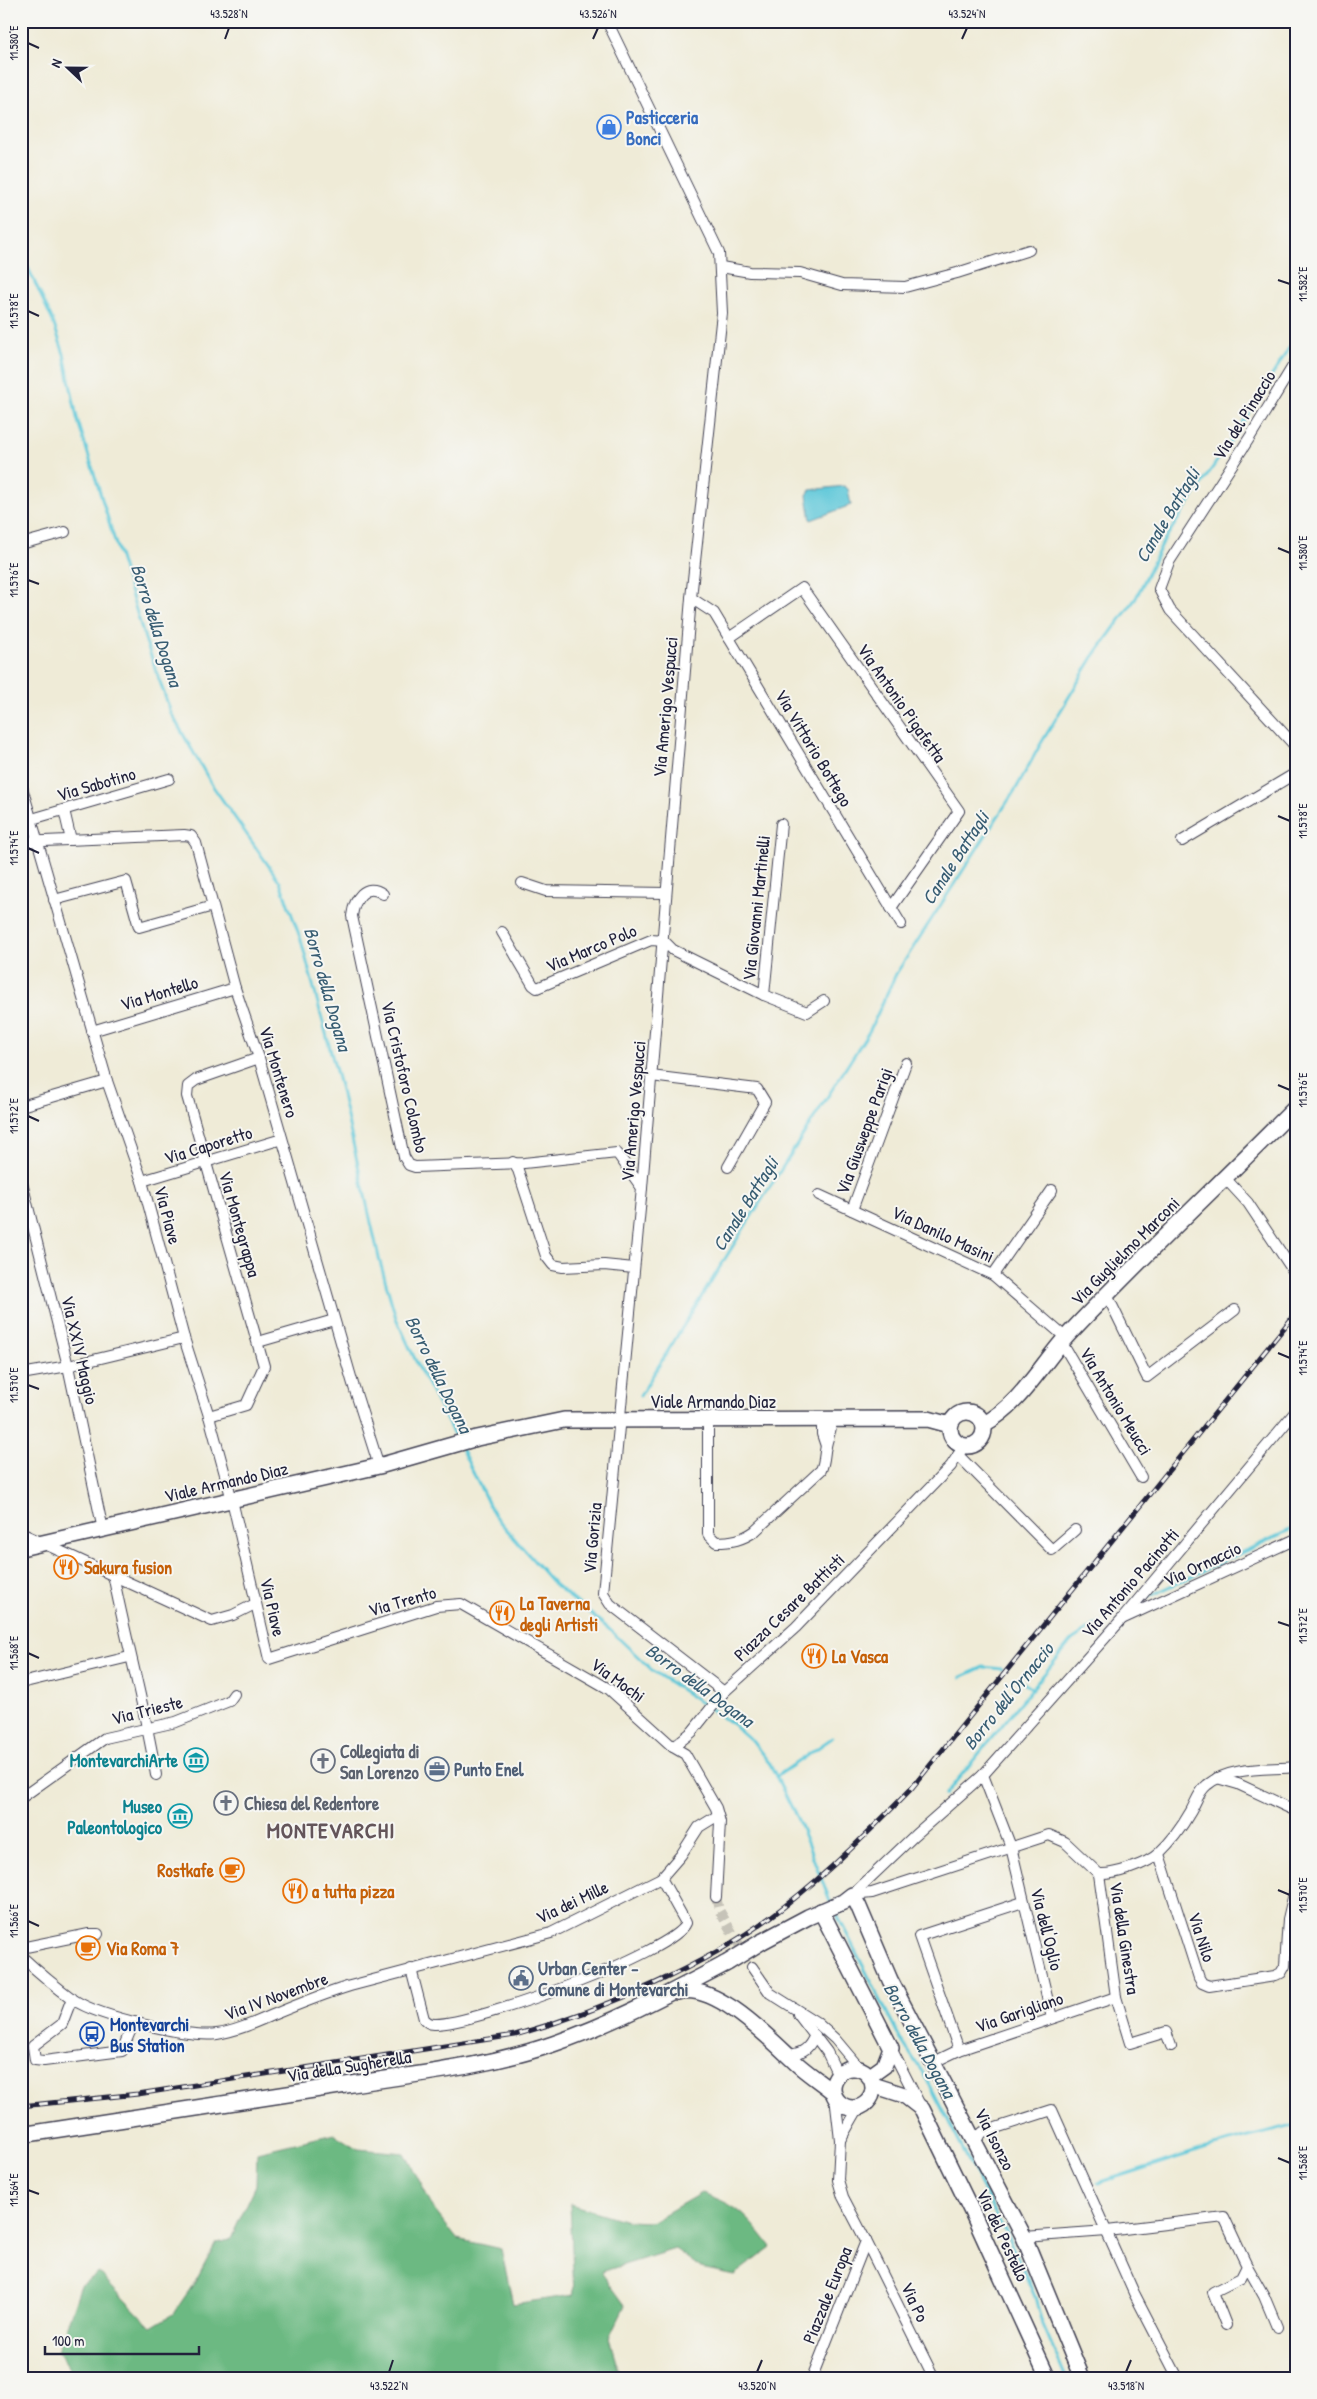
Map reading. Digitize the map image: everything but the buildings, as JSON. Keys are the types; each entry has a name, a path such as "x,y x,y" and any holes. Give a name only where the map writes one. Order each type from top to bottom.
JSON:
{"street":[{"name":"Via Amerigo Vespucci","path":"608,21 719,253 722,313 691,598 666,893 664,941 619,1420"},
{"path":"721,267 750,272 800,273 842,285 905,287 1029,250"},
{"name":"Via del Pinaccio","path":"1296,361 1250,437 1169,562 1159,589 1170,610 1296,746"},
{"path":"21,544 65,532"},
{"name":"Via Antonio Pigafetta","path":"729,638 802,588 958,811 891,908"},
{"name":"Via Vittorio Bottego","path":"691,598 714,613 901,924"},
{"path":"1182,841 1296,774"},
{"name":"Via Sabotino","path":"32,819 169,779"},
{"name":"Via Piave","path":"21,784 107,1081 142,1181 184,1338 209,1416 232,1500 268,1659"},
{"path":"64,810 71,840"},
{"name":"Via Giovanni Martinelli","path":"764,996 781,824"},
{"name":"Via Montenero","path":"21,842 191,836 196,843 235,988 259,1058 334,1320 379,1466"},
{"path":"54,900 126,882 139,926 213,906"},
{"path":"522,884 546,891 666,893"},
{"name":"Via Cristoforo Colombo","path":"383,894 368,889 360,894 353,904 352,916 404,1157 409,1165 415,1167 513,1162 617,1153 642,1188"},
{"name":"Via Marco Polo","path":"502,932 533,985 537,988 651,940 664,941"},
{"path":"664,941 673,950 764,996 807,1012 824,1002"},
{"name":"Via Montello","path":"92,1031 235,988"},
{"name":"Via Montegrappa","path":"209,1416 246,1405 264,1366 187,1096 188,1086 196,1080 259,1058"},
{"name":"Via Giusweppe Parigi","path":"852,1210 906,1063"},
{"path":"651,1076 757,1089 765,1102 728,1167"},
{"path":"21,1106 107,1081"},
{"name":"Via Guglielmo Marconi","path":"984,1424 1000,1416 1064,1340 1107,1295 1296,1107"},
{"name":"Via Caporetto","path":"142,1181 282,1139"},
{"path":"513,1162 518,1170 546,1256 553,1265 563,1267 604,1265 634,1268"},
{"path":"1225,1178 1248,1204 1296,1275"},
{"name":"Via XXIV Maggio","path":"21,1179 68,1366 102,1530"},
{"path":"993,1275 1052,1190"},
{"name":"Via Danilo Masini","path":"819,1195 993,1275 1064,1340"},
{"path":"1107,1295 1147,1377 1234,1310"},
{"path":"258,1342 334,1320"},
{"path":"21,1374 68,1366 184,1338"},
{"name":"Via Antonio Meucci","path":"1064,1340 1142,1477"},
{"path":"961,1450 980,1441 985,1430 979,1415 970,1411 960,1413 950,1424 952,1438 961,1450 1052,1550 1075,1530"},
{"name":"Via Antonio Pacinotti","path":"848,1899 915,1835 983,1775 1122,1619 1296,1411"},
{"path":"708,1419 708,1534 716,1542 732,1542 746,1537 755,1530 821,1470 825,1460 826,1446 831,1434 827,1419"},
{"name":"Viale Armando Diaz","path":"21,1548 379,1466 439,1447 477,1438 564,1420 928,1419 950,1424"},
{"name":"Via Gorizia","path":"619,1420 603,1593 610,1604 724,1692"},
{"name":"Piazza Cesare Battisti","path":"724,1692 796,1627 951,1466 961,1450"},
{"path":"21,1532 212,1621 233,1615 255,1604"},
{"name":"Via Ornaccio","path":"1122,1619 1296,1539"},
{"path":"112,1574 129,1657 148,1729 156,1775"},
{"name":"Via Trento","path":"268,1659 436,1606 461,1604 537,1646"},
{"name":"Via Mochi","path":"537,1646 609,1689 674,1747 686,1754"},
{"path":"21,1683 129,1657"},
{"path":"674,1747 692,1732 724,1692"},
{"name":"Via Trieste","path":"21,1798 105,1738 176,1722 229,1701 234,1694"},
{"path":"692,1732 686,1754 716,1808 720,1822 716,1897"},
{"path":"1099,1874 1115,1873 1158,1854 1181,1827 1205,1786 1217,1778 1235,1772 1296,1767"},
{"name":"Via dell'Oglio","path":"983,1775 1011,1848 1052,2018"},
{"path":"1217,1778 1238,1784 1296,1811"},
{"name":"Via dei Mille","path":"411,1969 551,1933 661,1878 681,1855 699,1827 718,1816"},
{"name":"Via della Ginestra","path":"848,1899 872,1894 985,1854 1011,1848 1049,1835 1065,1842 1099,1874 1116,1997 1130,2043 1166,2032 1171,2046"},
{"name":"Via Nilo","path":"1158,1854 1198,1978 1209,1986 1275,1976 1281,1973 1285,1966 1288,1918 1296,1886"},
{"path":"411,1969 424,2019 433,2024 450,2022 502,2008 593,1976 663,1943 683,1929 686,1923 661,1878"},
{"name":"Via della Sugherella","path":"21,2135 223,2106 447,2069 501,2058 551,2044 590,2030 671,1994 761,1942 848,1899"},
{"name":"Via Isonzo","path":"848,1899 858,1905 890,1980 1024,2237 1082,2378"},
{"path":"959,2050 919,1936 1023,1902"},
{"name":"Via del Pestello","path":"825,1910 974,2216 1048,2378"},
{"path":"21,1948 89,1934 98,1934"},
{"name":"Via IV Novembre","path":"21,1956 72,1998 134,2022 204,2035 218,2034 247,2026 320,1995 411,1969"},
{"path":"718,1999 710,1981 723,1965"},
{"path":"752,1967 770,1993 823,2027 867,2087"},
{"name":"Via della Sugherella","path":"671,1994 686,1990 718,1999 740,2014 789,2055 835,2085 838,2102 848,2108 867,2087"},
{"name":"Via Garigliano","path":"934,2062 959,2050 1116,1997"},
{"path":"72,1998 62,2024 33,2046 35,2060 44,2062 122,2051 134,2022"},
{"name":"Piazzale Europa","path":"794,2009 815,2034 832,2060 840,2140 838,2180 843,2197 866,2241 812,2378"},
{"path":"789,2055 804,2051 810,2046 815,2034"},
{"path":"867,2087 884,2066 891,2048"},
{"path":"835,2085 849,2068 867,2087 894,2100 922,2109"},
{"name":"Piazzale Europa","path":"840,2140 867,2087"},
{"path":"975,2140 983,2132 1052,2110 1134,2293 1178,2378"},
{"path":"1024,2237 1107,2231 1224,2217 1247,2266 1264,2296 1277,2327"},
{"name":"Via Po","path":"866,2241 934,2378"},
{"path":"1226,2325 1213,2292 1241,2278 1247,2266"}],"green space":[{"path":"334,2134 358,2149 405,2153 435,2211 457,2239 501,2249 513,2304 574,2295 570,2204 626,2221 651,2222 701,2193 725,2202 742,2213 771,2247 734,2275 701,2268 675,2249 601,2272 625,2305 609,2338 621,2378 75,2378 58,2351 81,2285 99,2273 151,2327 173,2314 197,2279 216,2243 230,2240 256,2185 257,2152"}],"water":[{"path":"844,486 848,489 851,505 811,520 807,495 810,490"}],"waterway":[{"name":"Borro della Dogana","path":"21,253 52,319 64,354 77,418 145,639 171,713 212,785 280,882 301,940 340,1086 380,1262 396,1318 420,1370 457,1440"},
{"name":"Canale Battagli","path":"640,1396 870,1030 896,974 1017,787 1093,657 1136,598 1163,542 1245,419 1296,337"},
{"name":"Borro della Dogana","path":"461,1448 494,1515 554,1584 609,1629 653,1671 734,1725 752,1741 770,1764 798,1820 831,1903"},
{"name":"Borro dell'Ornaccio","path":"1148,1597 1296,1527"},
{"name":"Borro dell'Ornaccio","path":"945,1795 1072,1640 1099,1622"},
{"path":"961,1677 983,1667 1002,1669"},
{"path":"1019,1680 1033,1689"},
{"path":"776,1777 832,1738"},
{"name":"Borro della Dogana","path":"835,1911 901,2040 927,2079 1018,2258 1035,2297 1041,2320 1066,2378"},
{"path":"1098,2183 1210,2147 1296,2125"}],"tunnel":[{"path":"716,1897 719,1910 752,1967"}],"railway":[{"path":"21,2106 138,2094 515,2035 549,2025 656,1983 725,1947 802,1893 850,1850 911,1789 1296,1313"}],"place":[{"name":"Pasticceria Bonci","path":"609,127"},
{"name":"Sakura fusion","path":"66,1567"},
{"name":"La Taverna degli Artisti","path":"502,1613"},
{"name":"La Vasca","path":"814,1656"},
{"name":"MontevarchiArte","path":"196,1760"},
{"name":"Collegiata di San Lorenzo","path":"323,1761"},
{"name":"Punto Enel","path":"437,1769"},
{"name":"Chiesa del Redentore","path":"226,1803"},
{"name":"Museo Paleontologico","path":"180,1816"},
{"name":"Rostkafe","path":"232,1870"},
{"name":"a tutta pizza","path":"295,1891"},
{"name":"Via Roma 7","path":"88,1948"},
{"name":"Urban Center - Comune di Montevarchi","path":"521,1978"},
{"name":"Montevarchi Bus Station","path":"92,2034"}],"district":[{"name":"MONTEVARCHI","path":"331,1830"}]}
